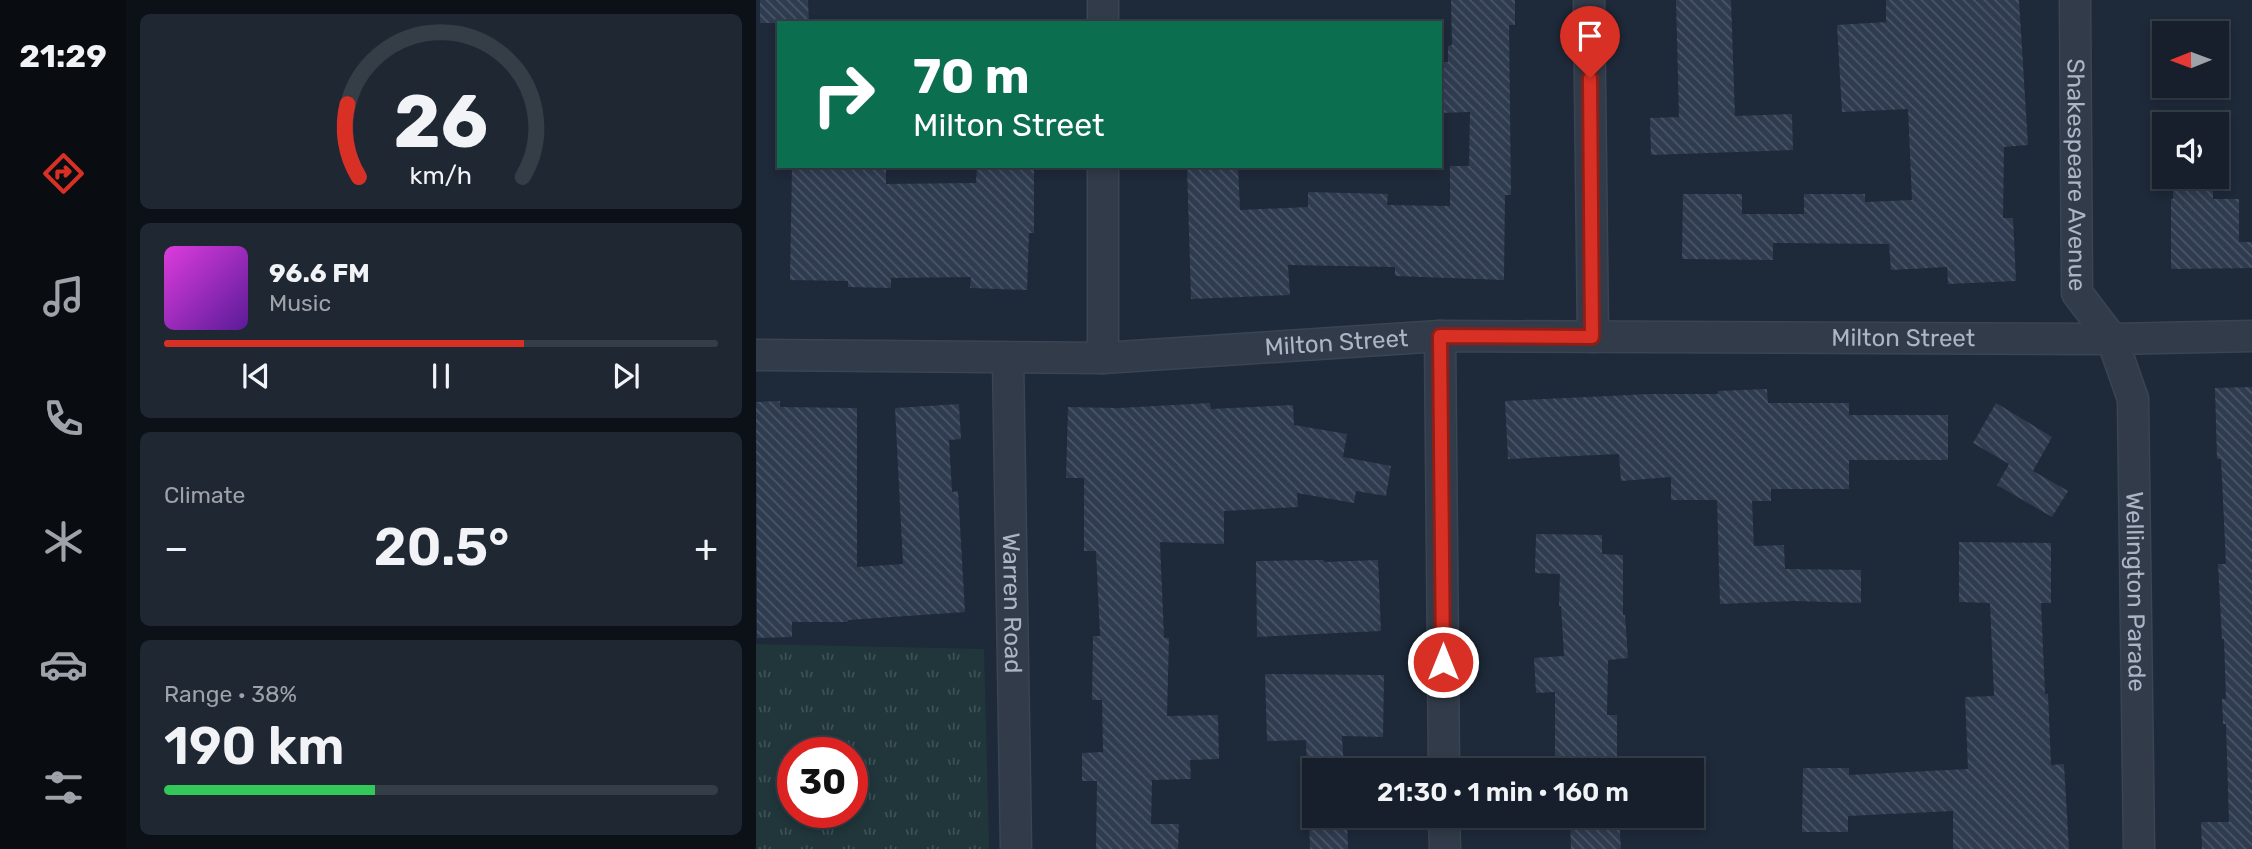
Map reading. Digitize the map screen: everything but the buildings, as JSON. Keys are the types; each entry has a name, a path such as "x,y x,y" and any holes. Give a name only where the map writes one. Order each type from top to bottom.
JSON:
{"street":[{"path":"1103,0 1103,21"},
{"path":"1589,0 1592,337"},
{"name":"Shakespeare Avenue","path":"2076,0 2077,293 2112,339"},
{"path":"1103,168 1103,358"},
{"path":"1440,336 1444,758"},
{"name":"Milton Street","path":"756,355 1103,358 1440,336 2112,339 2252,336"},
{"name":"Wellington Parade","path":"2112,339 2133,399 2139,849"},
{"name":"Warren Road","path":"1008,358 1016,849"},
{"path":"1444,828 1445,849"}],"green space":[{"path":"756,644 984,649 989,849 756,849"}],"route":[{"path":"1443,662 1440,336 1592,337 1590,78"}]}
